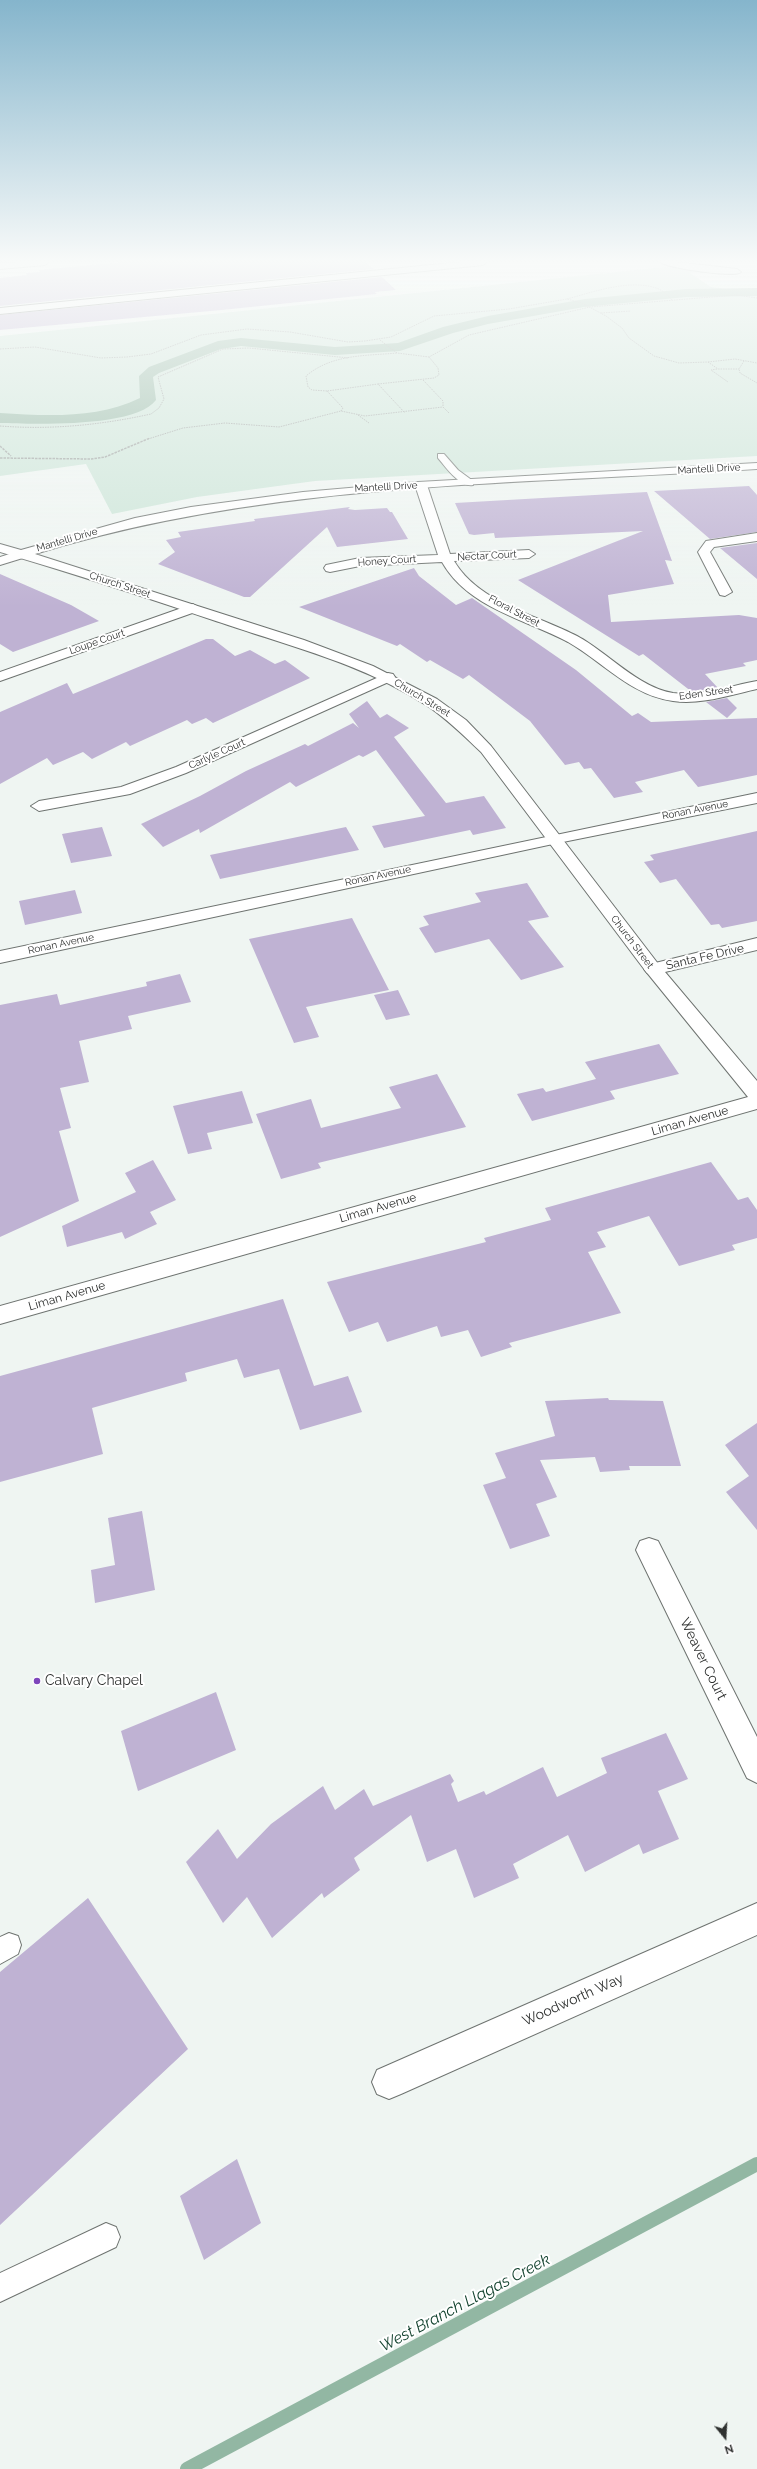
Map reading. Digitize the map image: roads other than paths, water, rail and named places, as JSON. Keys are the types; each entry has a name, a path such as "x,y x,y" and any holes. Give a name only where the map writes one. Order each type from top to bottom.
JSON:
{"street":[{"name":"Mantelli Drive","path":"0,561 121,525 212,506 319,492 757,466"},
{"name":"Floral Street","path":"421,485 445,558 457,575 472,588 509,610 573,640 656,694"},
{"path":"725,592 704,552 710,544 757,537"},
{"name":"Church Street","path":"0,548 193,608 341,658 388,677 447,711 468,729 652,969 757,1094"},
{"name":"Nectar Court","path":"445,558 529,554"},
{"name":"Honey Court","path":"330,568 360,562 445,558"},
{"name":"Loupe Court","path":"0,677 193,608"},
{"name":"Carlyle Court","path":"39,806 124,791 181,770 388,677"},
{"name":"Eden Street","path":"656,694 674,698 692,697 757,685"},
{"name":"Ronan Avenue","path":"0,957 553,839 757,798"},
{"name":"Santa Fe Drive","path":"652,969 757,944"},
{"name":"Liman Avenue","path":"0,1315 757,1102"},
{"name":"Weaver Court","path":"649,1550 757,1768"},
{"name":"Woodworth Way","path":"389,2082 757,1919"}],"lane":[{"path":"441,456 455,472 470,483"},
{"path":"0,2288 106,2237"}],"waterway":[{"path":"0,418 57,420 113,414 148,400 146,377"},
{"name":"West Branch Llagas Creek","path":"187,2469 757,2164"}],"place":[{"name":"Calvary Chapel","path":"37,1681"}]}
